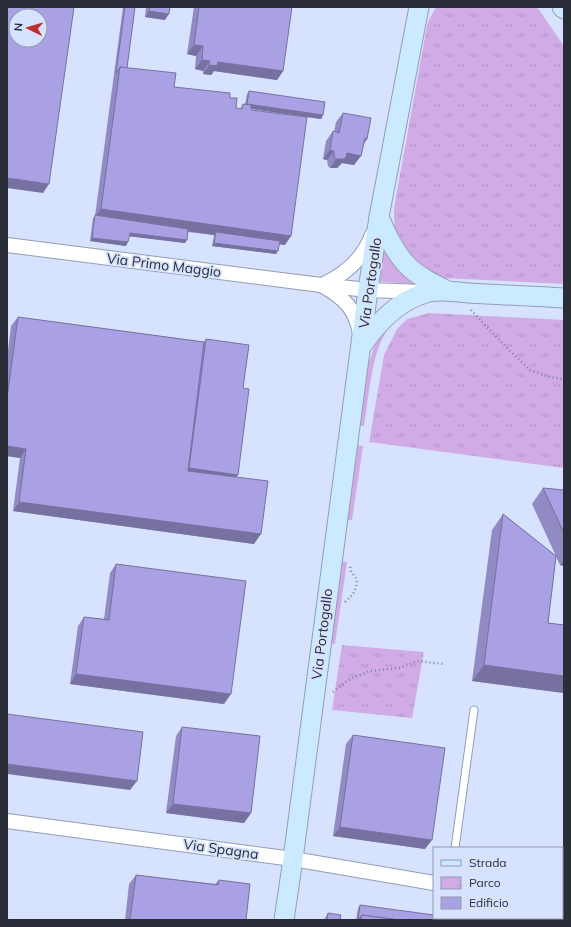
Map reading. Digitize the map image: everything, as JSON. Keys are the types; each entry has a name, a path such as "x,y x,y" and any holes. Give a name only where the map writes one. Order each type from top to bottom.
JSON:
{"main road":[{"path":"419,9 379,217 387,235 406,264 428,280 449,292 564,298"},
{"name":"Via Portogallo","path":"284,920 360,348 379,217"},
{"name":"Via Portogallo","path":"360,348 372,331 398,305 415,296 428,292 449,292"}],"street":[{"path":"321,285 339,276 362,256 379,217"},
{"name":"Via Primo Maggio","path":"7,245 321,285 368,290 428,292"},
{"name":"Via Primo Maggio","path":"321,285 342,298 354,313 358,323 360,348"},
{"name":"Via Spagna","path":"7,821 293,859 433,883"}],"lane":[{"path":"455,847 474,710"}],"path":[{"path":"469,309 530,370 550,377 564,379"},
{"path":"343,603 356,589 357,580 351,571 350,565"},
{"path":"328,696 348,680 370,671 399,668 417,661 444,664"}],"green space":[{"path":"436,7 537,7 564,46 564,284 443,278 430,272 412,259 407,254 397,237 394,220 394,208 427,26"},
{"path":"383,241 387,254 394,265 402,274 414,281 414,284 374,281"},
{"path":"404,312 390,326 380,344 372,373 364,426 358,426 369,362 376,342 390,320"},
{"path":"429,313 564,320 564,468 369,442 384,355 397,329 407,319"},
{"path":"355,445 363,446 352,520 345,520"},
{"path":"340,561 347,562 335,644 328,643"},
{"path":"342,645 424,652 412,718 332,710"}],"building":[{"path":"7,7 74,7 49,184 7,178"},
{"path":"125,7 135,7 127,68 120,67 116,73"},
{"path":"150,7 170,7 169,14 149,11"},
{"path":"199,7 292,7 283,71 218,62 217,66 209,65 210,61 202,60 203,46 194,45"},
{"path":"120,67 176,73 174,87 230,93 230,98 237,98 236,108 242,109 243,104 251,105 251,110 307,117 291,236 101,209"},
{"path":"249,91 325,102 323,115 247,104"},
{"path":"343,113 371,118 367,139 365,138 361,156 347,153 344,159 336,159 334,157 334,151 330,150 333,131 339,133"},
{"path":"95,215 188,229 187,240 130,233 128,242 92,238"},
{"path":"216,232 280,241 278,251 214,243"},
{"path":"18,317 204,342 188,471 268,481 261,534 19,502 26,449 7,446 7,398"},
{"path":"206,339 249,345 243,388 249,389 238,475 189,468"},
{"path":"543,488 564,490 564,533"},
{"path":"503,514 556,556 548,623 564,625 564,676 484,665"},
{"path":"116,564 246,581 231,694 76,674 84,617 109,620"},
{"path":"7,714 143,732 137,781 7,764"},
{"path":"182,727 260,736 251,813 173,804"},
{"path":"353,735 445,748 432,840 340,827"},
{"path":"136,875 218,885 219,880 250,884 246,920 130,920"},
{"path":"360,905 433,915 433,919 460,919 399,920 362,915 358,920"},
{"path":"328,913 341,915 340,920 327,920"},
{"path":"362,915 399,920 361,920"}]}
